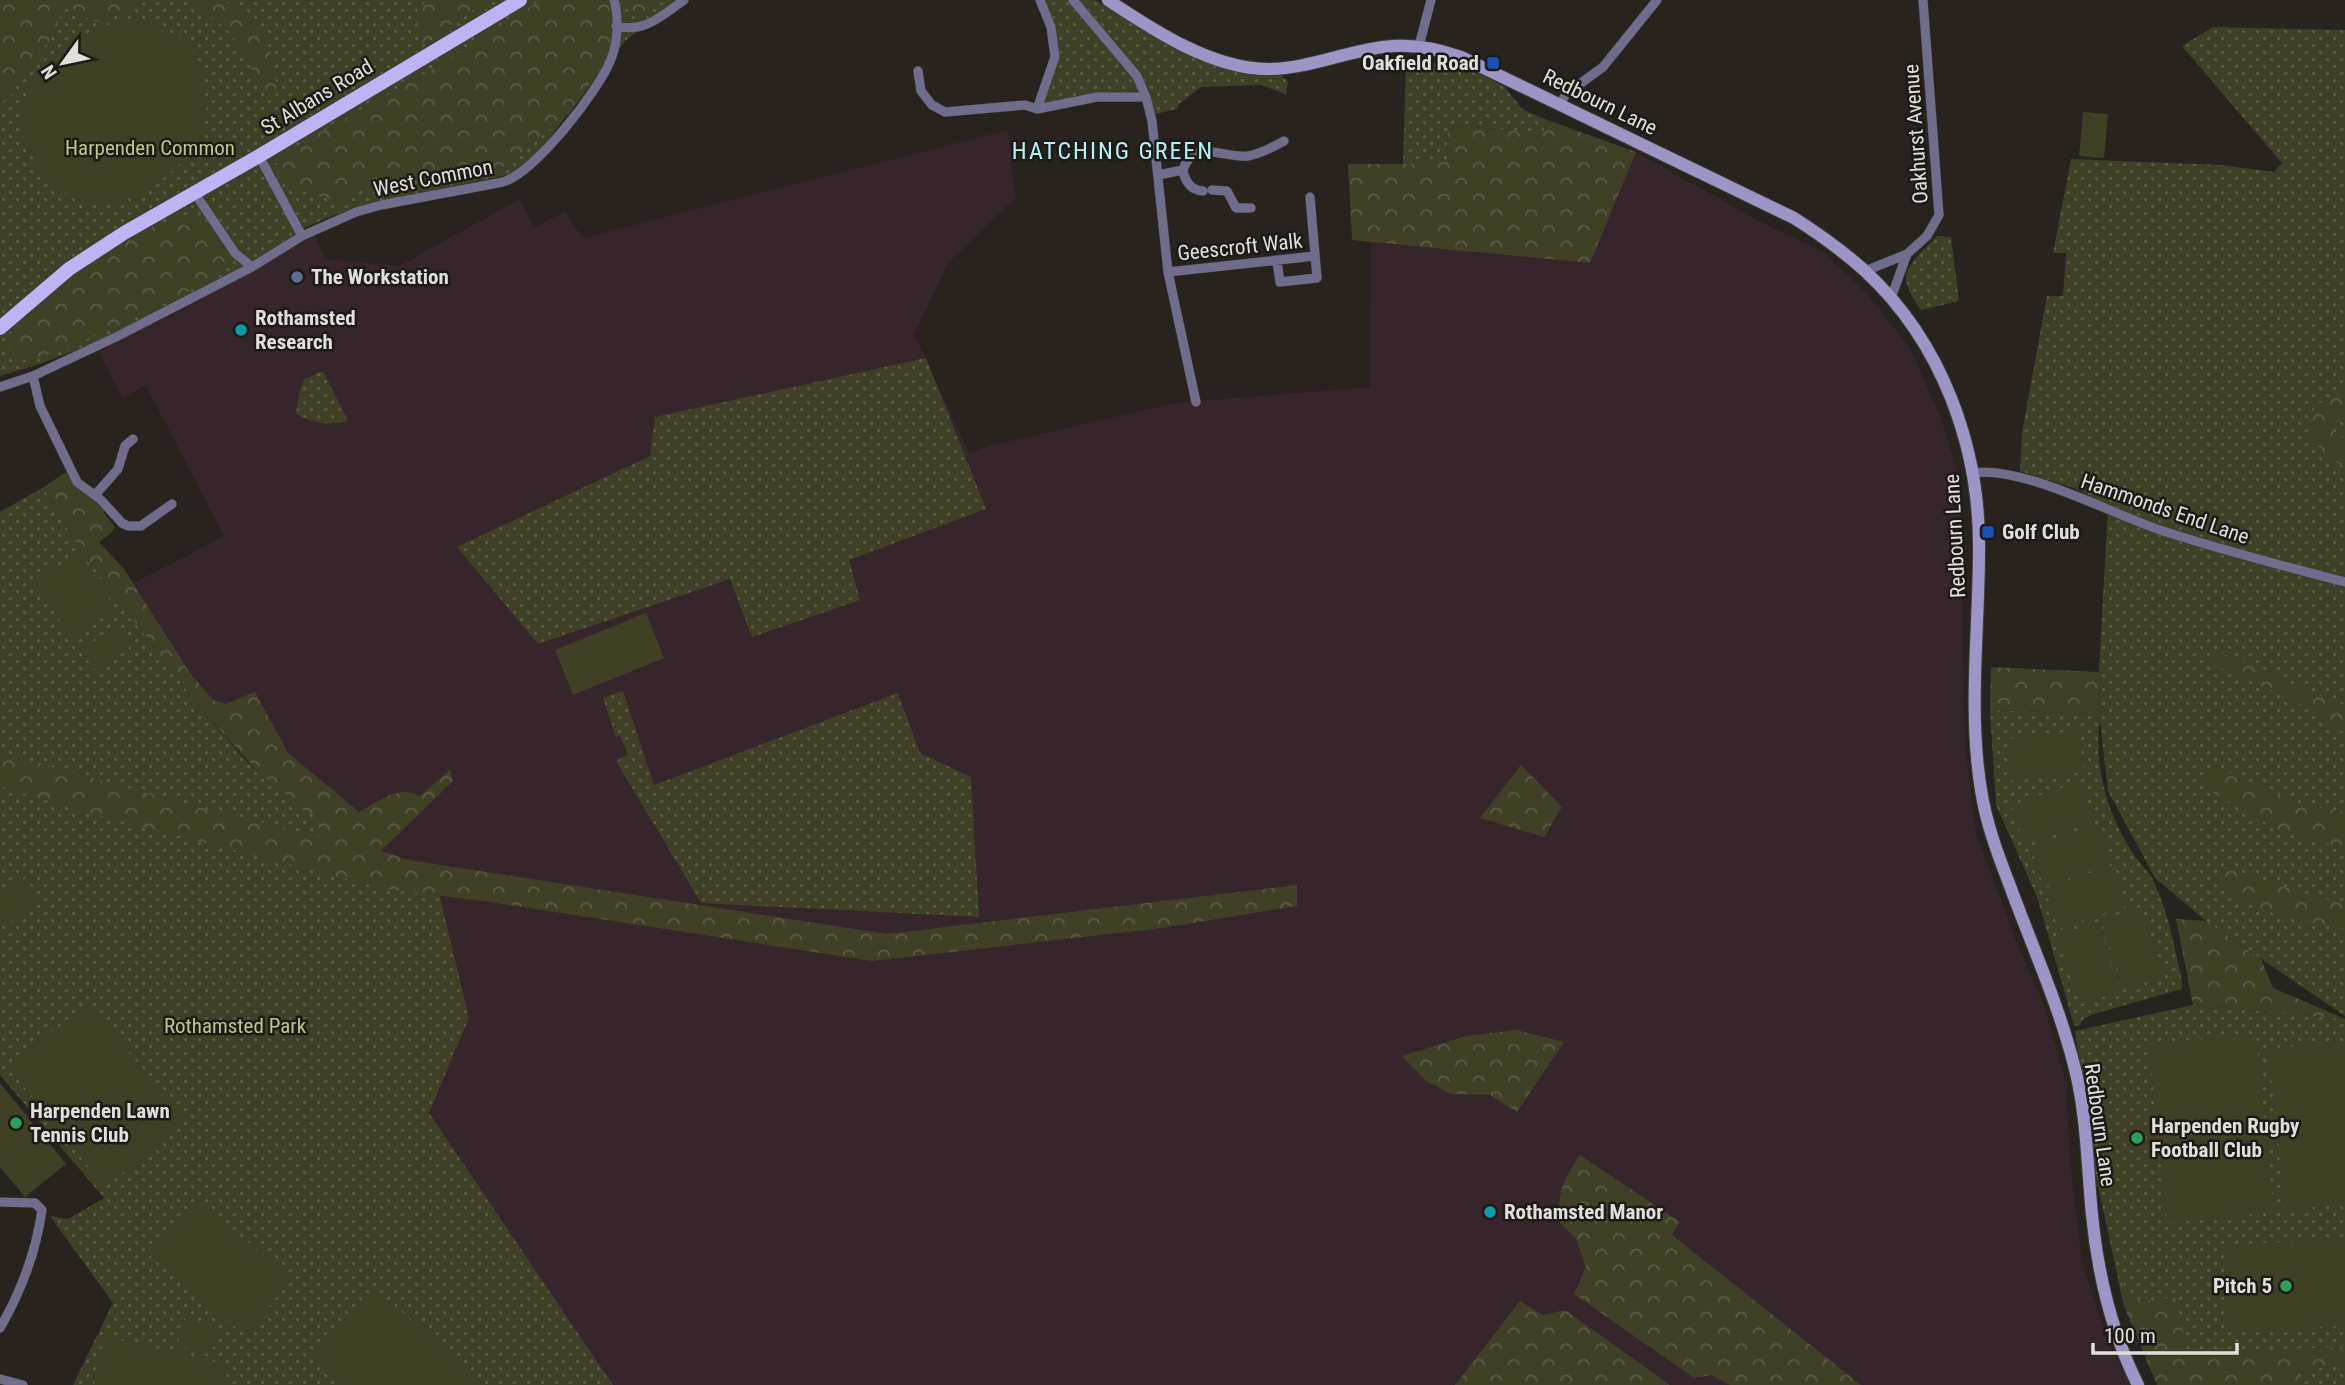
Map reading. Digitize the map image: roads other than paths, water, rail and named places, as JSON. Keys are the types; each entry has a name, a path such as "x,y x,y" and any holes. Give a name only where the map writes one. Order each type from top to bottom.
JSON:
{"main road":[{"name":"St Albans Road","path":"0,328 69,269 520,0"},
{"name":"Redbourn Lane","path":"1111,1 1187,47 1223,62 1250,68 1285,67 1385,47 1419,47 1461,57 1794,218 1832,243 1865,271 1891,299 1928,351 1952,398 1964,433 1973,473 1979,545 1974,712 1975,751 1981,794 1998,855 2069,1048 2081,1103 2101,1284 2116,1335 2138,1385"}],"street":[{"name":"West Common","path":"4,386 33,376 116,337 252,267 302,236 369,208 503,182 521,173 578,112 610,62 614,51 616,26 617,9 614,0"},
{"path":"616,26 626,29 642,28 684,0"},
{"path":"1037,109 1055,57 1051,27 1040,0"},
{"path":"1073,0 1138,76 1146,96 1152,121 1168,272 1196,402"},
{"path":"1419,47 1430,0"},
{"path":"1560,104 1572,89 1603,67 1657,0"},
{"name":"Oakhurst Avenue","path":"1865,271 1907,254 1927,236 1939,215 1923,0"},
{"path":"918,71 921,92 932,105 945,112 1025,105 1037,109 1097,97 1146,96"},
{"path":"1183,170 1189,159 1200,153 1213,151 1249,156 1284,141"},
{"path":"258,156 302,236"},
{"path":"1157,175 1183,170"},
{"path":"1183,170 1189,185 1196,190 1227,191 1236,208 1251,208"},
{"path":"194,192 235,253 252,267"},
{"path":"1277,261 1280,282 1317,278 1310,197"},
{"name":"Oakhurst Avenue","path":"1891,299 1907,254"},
{"name":"Geescroft Walk","path":"1168,272 1315,257"},
{"path":"33,376 40,406 77,482 95,495 122,523 134,527 141,526 172,504"},
{"path":"95,495 118,469 125,446 133,439"},
{"name":"Hammonds End Lane","path":"1973,473 1991,472 2022,478 2160,530 2345,582"},
{"path":"0,1202 35,1203 42,1210 34,1254 0,1328"},
{"path":"0,1379 23,1385"}],"place":[{"name":"Oakfield Road","path":"1493,63"},
{"name":"The Workstation","path":"297,277"},
{"name":"Rothamsted Research","path":"241,330"},
{"name":"Golf Club","path":"1988,532"},
{"name":"Harpenden Lawn Tennis Club","path":"16,1123"},
{"name":"Harpenden Rugby Football Club","path":"2137,1138"},
{"name":"Rothamsted Manor","path":"1490,1212"},
{"name":"Pitch 5","path":"2286,1286"}],"district":[{"name":"HATCHING GREEN","path":"1113,151"}],"park label":[{"name":"Harpenden Common","path":"150,148"},
{"name":"Rothamsted Park","path":"235,1026"}]}
